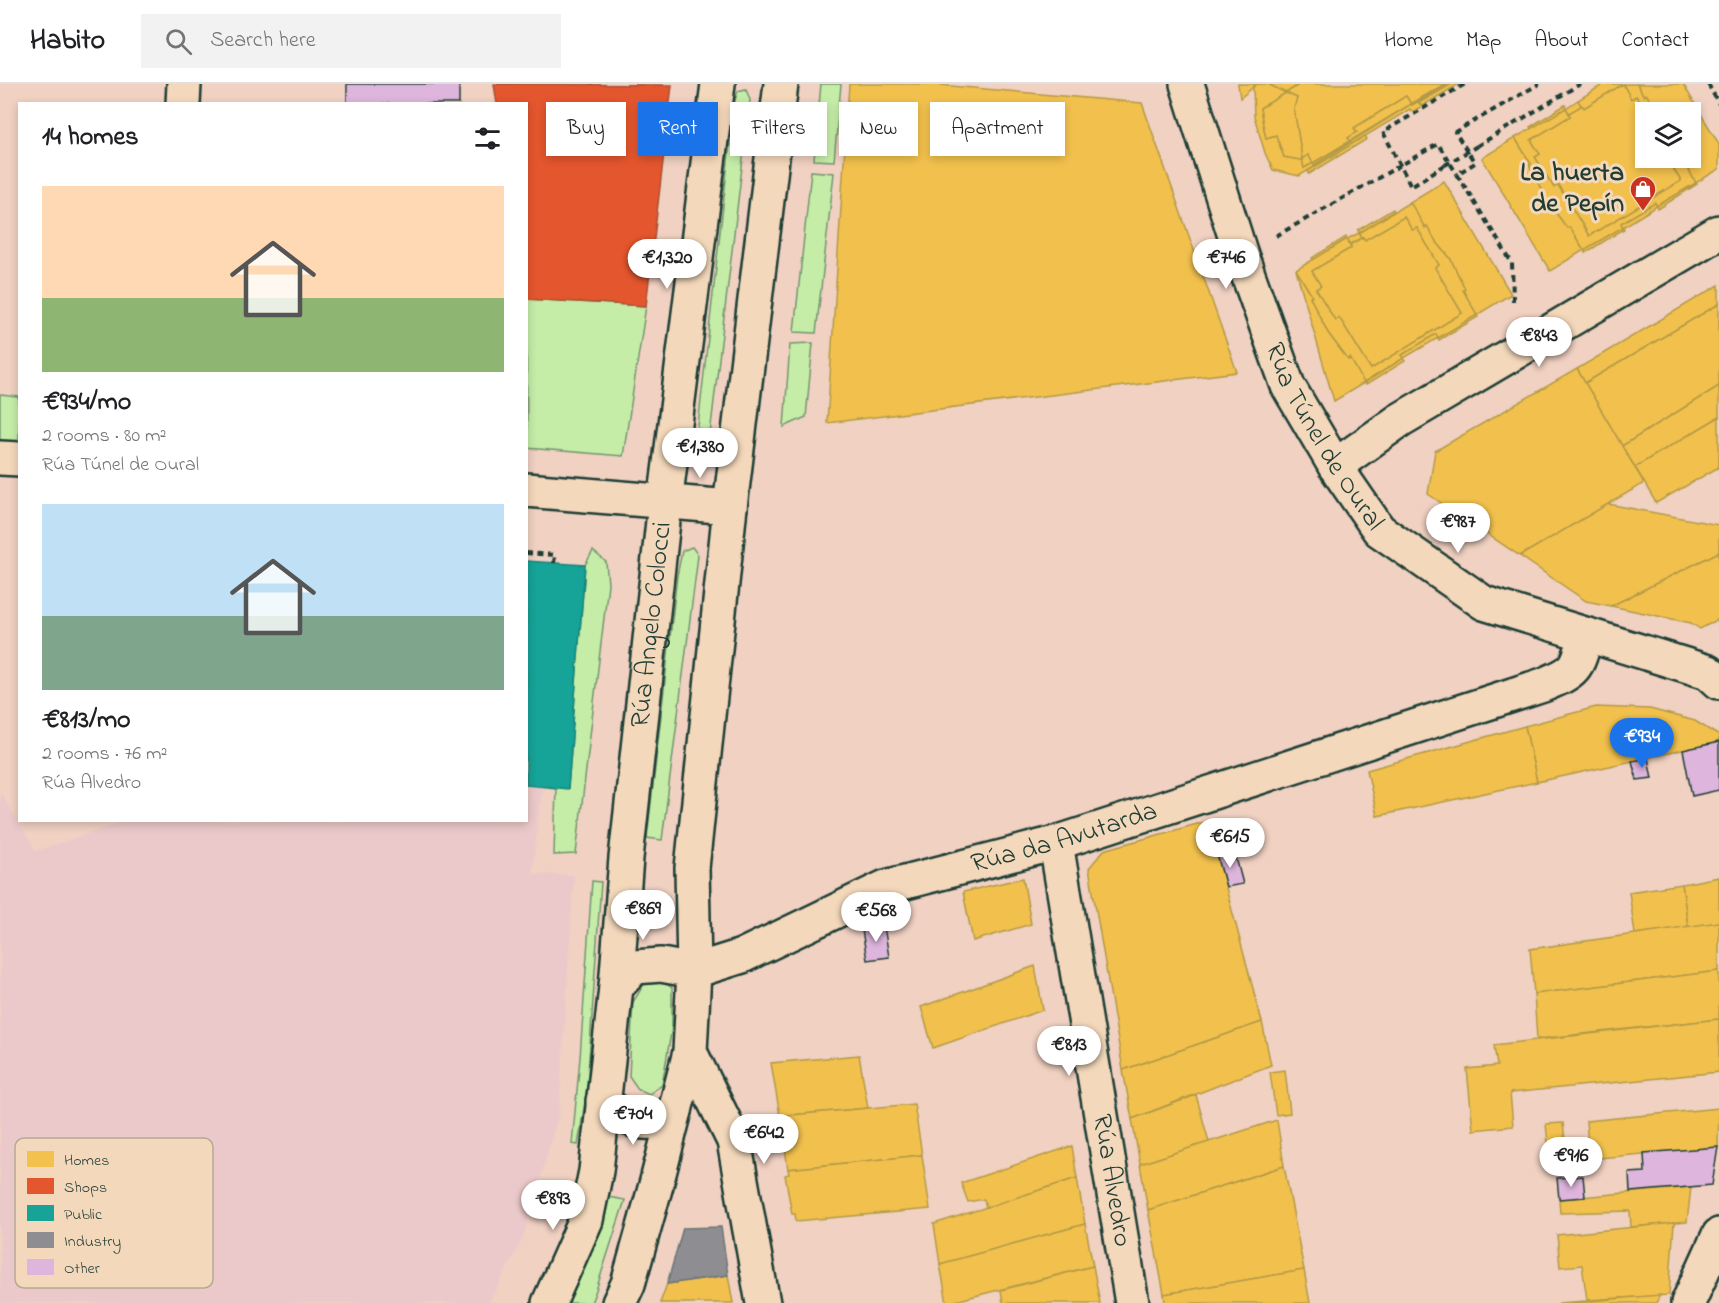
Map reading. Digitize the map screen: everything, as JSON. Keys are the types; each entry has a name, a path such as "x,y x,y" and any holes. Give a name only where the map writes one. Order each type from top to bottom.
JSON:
{"street":[{"path":"183,102 184,84"},
{"name":"Rúa Angelo Colocci","path":"549,1303 586,1220 596,1171 616,987 626,858 665,502 718,84"},
{"path":"619,1303 628,1284 690,1052 694,971 692,868 730,507 781,84"},
{"name":"Rúa Túnel de Oural","path":"1187,84 1241,255 1288,386 1335,466 1379,530 1484,603 1708,672 1719,682"},
{"path":"1335,466 1400,420 1719,232"},
{"path":"0,458 18,459"},
{"path":"528,490 730,507"},
{"name":"Rúa da Avutarda","path":"694,971 742,956 886,887 1056,843 1543,685 1565,676 1578,663 1586,635"},
{"name":"Rúa Alvedro","path":"1056,843 1132,1303"},
{"path":"616,987 635,967 661,965 694,971"},
{"path":"690,1052 734,1141 763,1303"},
{"path":"603,1101 614,1113 638,1121 659,1120 675,1111"},
{"path":"1688,1303 1719,1235"}],"path":[{"path":"1465,84 1383,132 1411,186 1580,84"},
{"path":"1457,174 1475,163 1455,132 1539,84"},
{"path":"1708,84 1719,104"},
{"path":"1276,236 1438,144 1512,263 1513,301"},
{"path":"528,553 555,555 554,563"}],"shaded area":[{"path":"528,785 542,786 532,874 574,875 559,1113 523,1238 489,1303 0,1303 0,792 36,851 122,822 528,822"}],"green space":[{"path":"821,84 841,84 834,161 814,160 814,156 827,156 827,102 819,102"},
{"path":"746,89 750,102 735,102 738,91"},
{"path":"730,144 730,156 743,156 708,451 704,459 696,456"},
{"path":"811,171 834,173 816,333 794,332"},
{"path":"528,299 646,306 623,456 528,448"},
{"path":"813,343 806,417 784,427 790,344"},
{"path":"0,395 18,397 18,447 0,445"},
{"path":"692,547 698,555 662,840 647,838 677,576 682,551"},
{"path":"593,551 606,562 608,584 576,854 554,855 556,787 568,788 585,565"},
{"path":"592,881 601,882 587,1089 578,1145 572,1144"},
{"path":"657,977 672,988 672,1027 662,1085 649,1094 638,1089 629,1076 633,1002 646,981"},
{"path":"608,1197 625,1200 591,1303 567,1303 580,1274"}],"building: Homes":[{"path":"849,84 928,84 1142,103 1237,372 827,423 844,156 918,156 918,102 848,102"},
{"path":"1238,84 1257,84 1240,98"},
{"path":"1257,84 1268,84 1286,93 1260,108 1266,138 1276,135 1284,157 1302,159 1304,168 1313,163 1314,165 1411,104 1452,84 1419,103 1422,106 1412,112 1410,109 1299,176 1273,170 1265,153 1254,116 1253,87"},
{"path":"1268,84 1300,84 1286,93"},
{"path":"1300,84 1445,84 1411,104 1406,96 1354,128 1357,132 1348,138 1350,141 1313,163 1308,155 1302,159 1294,108 1297,98 1286,93"},
{"path":"1445,84 1448,84 1411,104"},
{"path":"1452,84 1459,84 1422,106 1419,103"},
{"path":"1604,84 1623,84 1584,108 1581,106 1578,100"},
{"path":"1623,84 1637,84 1644,96 1646,94 1652,102 1640,102 1636,96 1631,99"},
{"path":"1623,84 1631,99 1636,96 1640,102 1635,102 1635,168 1673,168 1681,181 1589,236 1558,185 1554,188 1535,157 1540,154 1531,140 1570,116 1569,113 1582,105 1584,108"},
{"path":"1637,84 1683,84 1694,102 1652,102 1646,94 1644,96"},
{"path":"1286,93 1297,98 1294,108 1302,159 1300,160 1284,157 1276,135 1266,138 1263,124 1260,108"},
{"path":"1406,96 1411,104 1350,141 1348,138 1357,132 1354,128"},
{"path":"1578,100 1581,106 1569,113 1566,108"},
{"path":"1565,105 1566,108 1532,129 1530,127"},
{"path":"1566,108 1570,116 1531,140 1540,154 1535,157 1554,188 1558,185 1589,236 1681,181 1673,168 1687,168 1696,183 1657,206 1655,203 1621,223 1623,227 1584,250 1569,227 1567,228 1547,201 1529,165 1531,164 1515,138"},
{"path":"1701,114 1719,144 1719,169 1696,183 1687,168 1701,168"},
{"path":"1365,136 1367,139 1309,174 1308,171"},
{"path":"1515,138 1531,164 1529,165 1547,201 1567,228 1569,227 1584,250 1550,271 1482,158"},
{"path":"1351,142 1314,165 1313,163"},
{"path":"1308,155 1313,163 1304,168 1302,159"},
{"path":"1444,181 1511,294 1477,315 1463,290 1465,289 1450,258 1427,226 1425,228 1410,202"},
{"path":"1697,184 1658,209 1657,206"},
{"path":"1410,202 1425,228 1427,226 1450,258 1465,289 1463,290 1477,315 1438,338 1436,334 1402,355 1404,358 1364,383 1350,358 1348,360 1328,333 1310,297 1312,296 1296,270 1347,239 1351,248 1312,271 1321,286 1316,289 1335,320 1339,317 1371,369 1462,313 1435,268 1439,265 1417,228 1412,230 1404,217 1365,240 1359,233"},
{"path":"1655,203 1657,206 1623,227 1621,223"},
{"path":"1393,209 1394,211 1359,233 1358,230"},
{"path":"1404,217 1412,230 1417,228 1439,265 1435,268 1462,313 1371,369 1339,317 1335,320 1316,289 1321,286 1312,271 1351,248 1351,244 1363,237 1365,240"},
{"path":"1623,227 1624,229 1585,253 1584,250"},
{"path":"1359,233 1362,238 1351,244 1347,239"},
{"path":"1346,237 1347,239 1313,260 1312,258"},
{"path":"1296,270 1312,296 1310,297 1328,333 1348,360 1350,358 1364,383 1334,401"},
{"path":"1719,285 1719,304 1585,383 1577,369"},
{"path":"1719,304 1719,386 1622,446 1585,383"},
{"path":"1477,315 1478,317 1439,340 1438,338"},
{"path":"1436,334 1438,338 1404,358 1402,355"},
{"path":"1404,358 1405,361 1366,385 1364,383"},
{"path":"1577,369 1644,483 1520,556 1428,494 1435,451"},
{"path":"1719,386 1719,417 1635,467 1622,446"},
{"path":"1719,417 1719,467 1656,503 1635,467"},
{"path":"1608,504 1719,525 1719,552 1611,606 1586,601 1520,556"},
{"path":"1719,552 1719,619 1700,629 1691,623 1611,606"},
{"path":"1596,707 1650,709 1695,721 1719,736 1719,742 1537,782 1525,726"},
{"path":"1525,726 1537,782 1377,816 1367,770"},
{"path":"1208,821 1262,1022 1123,1070 1089,868 1104,850"},
{"path":"1719,877 1719,922 1688,927 1682,884"},
{"path":"1023,878 1031,924 973,941 963,892"},
{"path":"1682,884 1688,927 1635,934 1629,892"},
{"path":"1719,922 1719,971 1534,994 1530,949"},
{"path":"1035,966 1043,1010 933,1048 921,1007"},
{"path":"1719,971 1719,1019 1537,1039 1534,994"},
{"path":"1719,1019 1719,1072 1510,1093 1513,1126 1473,1130 1467,1069 1497,1066 1494,1045"},
{"path":"1262,1022 1271,1065 1132,1119 1123,1070"},
{"path":"859,1055 868,1108 780,1116 771,1063"},
{"path":"1285,1070 1290,1113 1276,1115 1270,1072"},
{"path":"1196,1095 1209,1142 1140,1164 1132,1119"},
{"path":"914,1104 922,1155 788,1169 780,1116"},
{"path":"1719,1108 1718,1147 1589,1159 1586,1121"},
{"path":"1277,1120 1284,1166 1148,1210 1140,1164"},
{"path":"1563,1123 1565,1141 1548,1143 1546,1124"},
{"path":"1072,1146 1077,1178 986,1208 984,1199 968,1202 961,1183"},
{"path":"922,1155 930,1209 796,1221 795,1214 792,1214 785,1175 789,1174 788,1169"},
{"path":"1284,1166 1304,1270 1164,1294 1148,1210"},
{"path":"1077,1178 1085,1224 940,1264 934,1224"},
{"path":"1691,1187 1687,1222 1631,1227 1630,1211 1560,1213 1559,1199"},
{"path":"1674,1223 1669,1295 1587,1300 1582,1265 1560,1267 1557,1235"},
{"path":"1085,1224 1093,1266 947,1303 940,1264"},
{"path":"1093,1266 1100,1303 1003,1303 1001,1290"},
{"path":"1304,1270 1310,1303 1165,1303 1164,1294"},
{"path":"728,1275 733,1303 660,1303 667,1284"},
{"path":"1660,1295 1656,1303 1558,1303 1601,1300"}],"building: Shops":[{"path":"494,84 672,85 670,102 638,102 638,156 664,156 646,306 528,299 528,102 497,102"}],"building: Public":[{"path":"528,561 585,565 568,789 528,785"}],"building: Industry":[{"path":"721,1227 728,1275 667,1284 683,1228"}],"building: Other":[{"path":"347,84 459,84 459,102 347,102"},
{"path":"1719,742 1719,790 1692,796 1683,750"},
{"path":"1648,758 1652,778 1637,780 1632,761"},
{"path":"1234,850 1243,884 1226,887 1217,854"},
{"path":"884,926 889,957 867,960 862,930"},
{"path":"1718,1147 1712,1185 1630,1192 1629,1173 1645,1172 1644,1153"},
{"path":"1583,1176 1585,1197 1559,1199 1557,1178"}],"place":[{"name":"La huerta de Pepín","path":"1643,212"}]}
